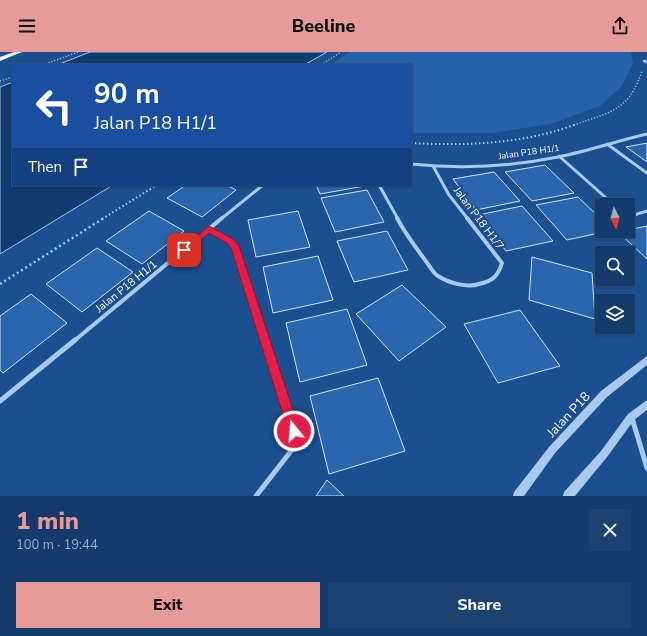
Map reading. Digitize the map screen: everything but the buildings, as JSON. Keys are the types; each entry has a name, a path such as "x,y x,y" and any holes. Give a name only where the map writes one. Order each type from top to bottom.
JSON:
{"main road":[{"path":"0,59 19,52"}],"street":[{"name":"Jalan P18 H1/1","path":"412,164 433,166 483,166 559,156 647,134"},
{"path":"607,144 647,173"},
{"path":"559,156 606,198"},
{"name":"Jalan P18 H1/7","path":"380,186 407,236 437,276 447,282 465,286 485,283 499,273 502,263 449,194 433,166"},
{"name":"Jalan P18 H1/1","path":"0,401 262,186"},
{"path":"635,215 647,211"},
{"path":"209,229 230,241 235,246 294,431 295,443 291,452 256,496"},
{"name":"Jalan P18","path":"518,496 552,450 604,394 647,360"},
{"path":"568,496 604,454 631,417 647,404"},
{"path":"631,417 647,468"}],"path":[{"path":"46,64 78,52"},
{"path":"323,64 341,52"},
{"path":"412,143 442,145 490,142 529,138 571,128 619,107 638,85 646,62"},
{"path":"0,81 12,76"},
{"path":"0,284 155,186"}],"shaded area":[{"path":"90,52 327,52 306,64 60,64"},
{"path":"350,52 631,52 633,63 622,86 600,106 551,124 492,133 412,133 412,64 332,64"},
{"path":"12,82 12,186 111,186 0,254 0,87"}],"route":[{"path":"184,250 209,229 230,241 235,246 294,431"}]}
